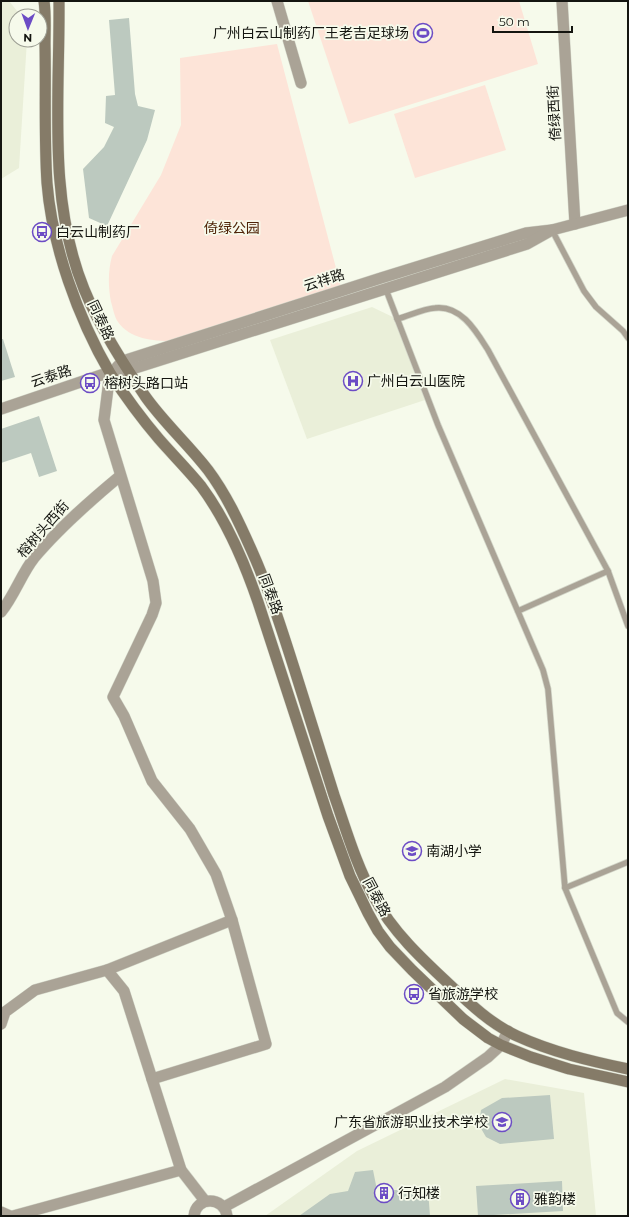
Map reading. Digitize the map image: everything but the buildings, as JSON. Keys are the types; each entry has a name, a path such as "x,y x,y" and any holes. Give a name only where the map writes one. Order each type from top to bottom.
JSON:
{"main road":[{"name":"同泰路","path":"61,1 58,141 60,181 71,247 83,286 98,319 153,407 198,458 217,483 251,549 276,613 352,848 374,898 392,925 418,954 473,1006 508,1032 572,1056 628,1069"},
{"name":"同泰路","path":"45,3 47,184 59,252 74,297 94,342 110,372 140,416 202,488 216,508 230,533 250,579 258,602 339,849 368,913 378,931 390,947 412,970 463,1019 488,1038 531,1057 569,1069 628,1082"}],"street":[{"path":"45,3 61,1"},
{"path":"277,1 302,83"},
{"name":"倚绿西街","path":"562,1 575,224"},
{"name":"云祥路","path":"126,366 381,278 526,233 552,230 628,210"},
{"name":"云祥路","path":"126,366 385,289 527,244 552,230"},
{"name":"云泰路","path":"1,409 126,366"},
{"path":"110,372 104,420 153,580 156,602 152,615 113,697 124,716 152,781 190,829 216,874 232,920 266,1044 152,1079"},
{"name":"榕树头西街","path":"1,612 7,605 33,559 82,507 120,476"},
{"path":"1,1024 5,1012 35,990 107,970 232,920"},
{"path":"107,970 124,991 181,1170 205,1201"},
{"path":"194,1216 197,1208 205,1201 216,1201 226,1212 445,1088 488,1058 501,1045 508,1032"},
{"path":"13,1216 181,1170"},
{"path":"1,1212 10,1216"}],"lane":[{"path":"552,230 584,291 596,307 628,338"},
{"path":"381,278 438,425 543,670 548,689 565,888 617,1013 628,1022"},
{"path":"397,319 433,308 443,307 462,316 472,325 488,350 608,571 628,626"},
{"path":"518,611 608,571"},
{"path":"565,888 628,862"}],"shaded area":[{"path":"1,1 9,1 15,8 8,8 8,48 26,48 19,168 1,179"},
{"name":"广州白云山医院","path":"372,307 397,319 428,399 307,439 270,340"},
{"name":"广东省旅游职业技术学校","path":"505,1079 584,1093 596,1216 265,1216 357,1151"}],"green space":[{"name":"广州白云山制药厂王老吉足球场","path":"308,1 519,1 538,64 349,124"},
{"name":"倚绿公园","path":"277,44 341,287 171,341 142,338 129,332 118,322 111,302 109,279 112,256 161,175 181,125 180,58"},
{"path":"485,85 506,150 415,178 394,114"}],"place":[{"name":"广州白云山制药厂王老吉足球场","path":"423,33"},
{"name":"白云山制药厂","path":"42,232"},
{"name":"广州白云山医院","path":"353,381"},
{"name":"榕树头路口站","path":"90,383"},
{"name":"南湖小学","path":"412,851"},
{"name":"省旅游学校","path":"414,994"},
{"name":"广东省旅游职业技术学校","path":"502,1122"},
{"name":"行知楼","path":"384,1193"},
{"name":"雅韵楼","path":"520,1199"}]}
